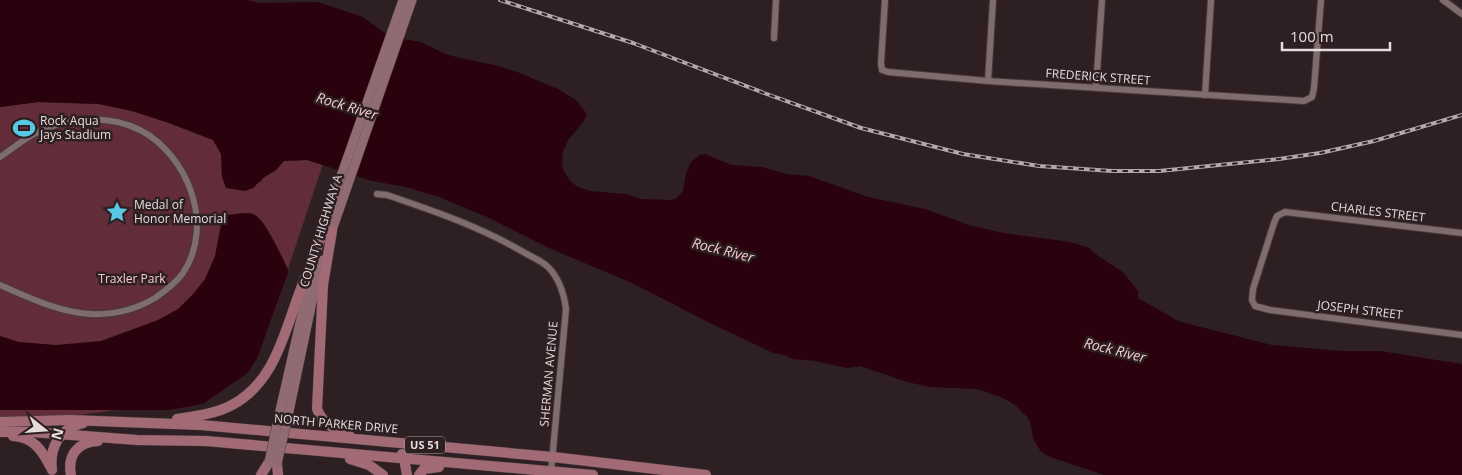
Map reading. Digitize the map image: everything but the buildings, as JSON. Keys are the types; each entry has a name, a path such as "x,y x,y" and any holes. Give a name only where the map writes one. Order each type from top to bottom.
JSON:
{"main road":[{"name":"COUNTY HIGHWAY A","path":"266,475 273,463 343,183 403,0"},
{"name":"COUNTY HIGHWAY A","path":"284,415 305,297 321,237 412,0"},
{"path":"332,231 323,285 317,409 319,416 327,424 357,439"},
{"path":"150,423 206,415 234,404 254,388 272,366 278,353 321,237"},
{"name":"NORTH PARKER DRIVE","path":"0,422 51,420 201,425 553,457 702,475"},
{"path":"53,472 51,453 62,434 74,425 96,421"},
{"path":"0,434 20,437 37,444 53,472"},
{"name":"US 51","path":"0,434 62,434 137,440 206,441 593,475"},
{"path":"71,475 72,457 79,447 84,444 92,441 137,440"},
{"path":"389,442 399,450 404,458 407,475"},
{"path":"312,451 358,461 369,465 383,475"},
{"path":"261,475 273,463"},
{"path":"273,463 276,475"},
{"path":"419,475 422,470 428,467 474,465"},
{"name":"NORTH PARKER DRIVE","path":"679,475 702,475"}],"street":[{"path":"774,38 776,0"},
{"name":"FREDERICK STREET","path":"885,0 880,62 882,70 888,72 988,81 1304,101 1312,97 1314,88 1321,0"},
{"path":"988,81 993,0"},
{"path":"1096,88 1102,0"},
{"path":"1204,95 1211,0"},
{"path":"1443,0 1462,14"},
{"path":"0,158 33,134 72,120 103,119 123,123 140,129 174,158 195,203 196,220 192,254 182,274 162,293 130,310 90,314 68,310 32,299 0,285"},
{"name":"SHERMAN AVENUE","path":"377,194 387,194 452,218 504,241 548,267 557,280 564,294 566,309 551,472"},
{"name":"CHARLES STREET","path":"1255,306 1252,300 1253,289 1274,223 1277,216 1285,212 1462,233"},
{"name":"JOSEPH STREET","path":"1255,306 1270,310 1462,335"}],"green space":[{"name":"Traxler Park","path":"38,102 99,104 132,111 213,140 221,154 222,177 261,182 263,178 276,170 284,161 307,160 323,164 288,273 257,359 248,373 203,404 170,410 117,410 41,420 0,422 0,107"}],"water":[{"name":"Rock River","path":"0,0 248,0 259,3 318,2 363,17 390,37 421,42 445,54 499,66 526,75 558,89 576,100 587,114 563,151 563,170 571,182 578,187 590,191 625,194 642,199 671,200 677,198 683,191 686,173 691,162 700,155 705,154 732,165 762,167 787,174 809,176 868,197 925,209 969,225 1003,233 1071,242 1089,248 1123,272 1138,291 1138,298 1178,321 1185,323 1272,345 1342,351 1380,351 1462,364 1462,475 1104,475 1050,457 1041,452 1033,438 1028,418 1015,405 1001,397 976,389 930,387 907,382 860,366 847,368 815,361 793,359 773,353 632,283 549,248 487,217 439,197 406,187 372,181 307,160 284,161 276,170 263,178 253,188 245,191 226,188 222,177 221,154 213,140 169,123 132,111 99,104 38,102 0,107"},
{"path":"251,213 260,219 288,269 257,359 248,373 203,404 170,410 0,410 0,336 19,342 56,345 101,341 158,320 178,309 205,279 215,256 222,219 226,215"}],"railway":[{"path":"500,0 633,43 861,128 963,154 1039,166 1112,171 1159,171 1279,159 1320,153 1374,141 1462,115"}],"place":[{"name":"Rock Aqua Jays Stadium","path":"24,128"},
{"name":"Medal of Honor Memorial","path":"117,212"}]}
